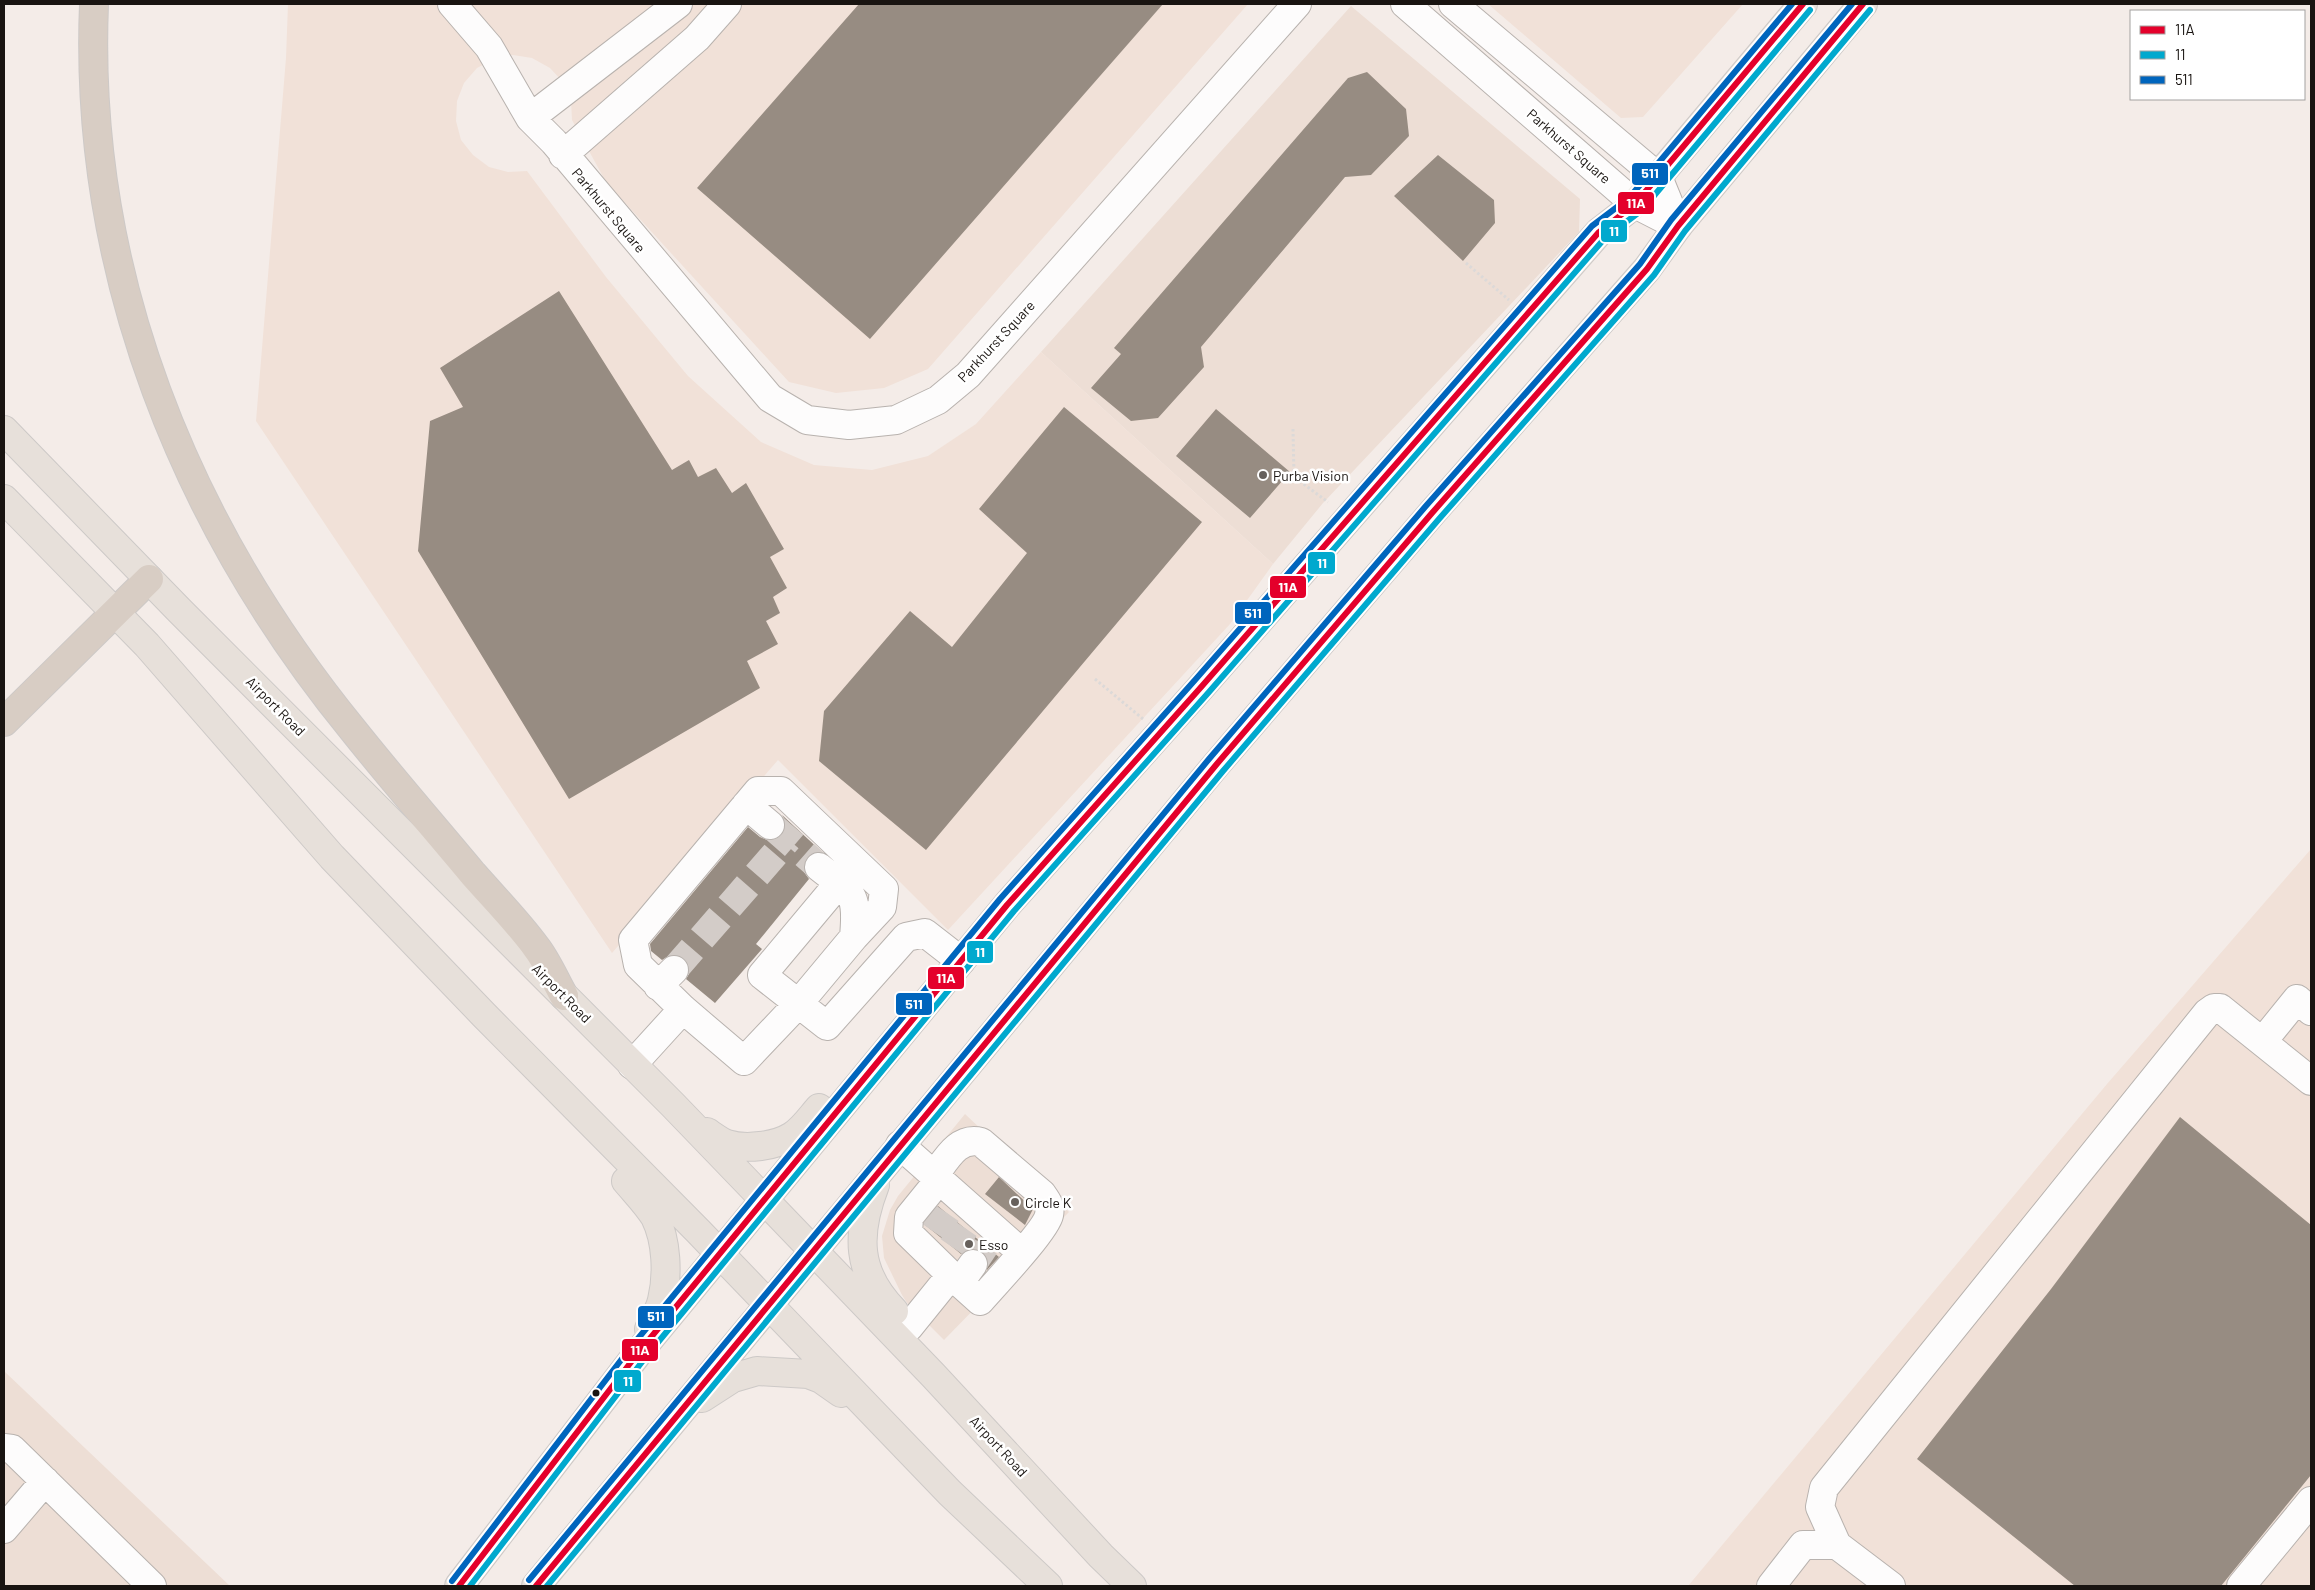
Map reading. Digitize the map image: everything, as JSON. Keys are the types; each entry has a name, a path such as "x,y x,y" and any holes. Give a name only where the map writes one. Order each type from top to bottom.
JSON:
{"highway":[{"path":"94,4 95,98 104,196 119,260 153,383 167,422 203,501 232,558 303,667 389,774 538,948 564,996"},
{"path":"4,722 149,579"}],"main road":[{"path":"458,1586 638,1353 1007,905 1202,686 1600,232 1635,204 1803,4"},
{"path":"536,1586 1228,750 1647,269 1678,226 1863,4"},
{"name":"Airport Road","path":"4,430 149,579 673,1105 933,1375 1101,1556 1132,1586"},
{"path":"4,499 147,644 332,857 720,1254 950,1493 1048,1586"},
{"path":"673,1105 726,1144 740,1147 768,1144 791,1136 802,1128 837,1087 866,1076"},
{"path":"561,1093 572,1126 642,1199 655,1218 664,1240 665,1277 662,1302 638,1353"},
{"path":"893,1154 875,1185 864,1219 864,1256 868,1278 876,1290 921,1339 933,1375"},
{"path":"680,1412 733,1378 757,1371 782,1371 808,1374 821,1379 876,1417"}],"street":[{"name":"Parkhurst Square","path":"452,4 489,47 530,118 554,142 563,155 770,398 807,420 849,425 896,420 938,400 968,375 1296,4"},
{"path":"530,118 678,4"},
{"path":"563,155 697,38 727,4"},
{"name":"Parkhurst Square","path":"1406,4 1635,204 1678,226"},
{"path":"1453,4 1658,177 1678,226"},
{"path":"758,791 781,791 884,888 882,907 854,937 799,1003 744,1061 683,1009 666,978 638,964 634,940 758,791"},
{"path":"746,805 770,825"},
{"path":"854,937 856,911 852,894 829,875 762,975 827,1026 906,937 925,933 961,961"},
{"path":"2262,1042 2297,999 2311,1010"},
{"path":"1891,1586 1837,1545 1820,1507 1824,1488 2207,1013 2214,1008 2220,1008 2241,1027 2311,1081"},
{"path":"632,1065 683,1009"},
{"path":"893,1154 955,1233 980,1301 1045,1225 1049,1217 1048,1202 1042,1194 981,1142 965,1141 955,1149 955,1233 909,1327"},
{"path":"955,1233 1022,1253"},
{"path":"4,1448 12,1449 152,1586"},
{"path":"4,1530 45,1482"},
{"path":"2241,1586 2311,1501"},
{"path":"1771,1586 1803,1545 1837,1545"}],"path":[{"path":"1466,263 1515,305"},
{"path":"1293,429 1294,478 1328,502"},
{"path":"1095,680 1145,721"}],"shaded area":[{"path":"288,4 1248,4 928,369 884,388 836,393 789,382 606,182 572,120 571,100 563,82 550,68 532,58 513,55 494,59 477,68 464,83 457,101 456,121 461,140 473,155 489,167 508,172 527,171 606,277 688,376 761,442 814,465 872,470 928,456 976,424 1041,352 1273,564 1230,624 948,930 778,760 612,953 256,421 286,58"},
{"path":"1488,4 1743,4 1643,117 1621,118"},
{"path":"1351,6 1580,199 1579,232 1323,503 1273,564 1041,352"},
{"path":"2311,849 2311,1586 1688,1586 2107,1084"},
{"path":"965,1114 1069,1212 944,1340 907,1303 902,1295 884,1258 882,1236 890,1210 898,1196"},
{"path":"4,1371 230,1586 4,1586"}],"building":[{"path":"859,4 1163,4 870,339 697,188"},
{"path":"1367,72 1406,109 1409,136 1371,175 1345,177 1201,347 1204,367 1158,418 1131,421 1091,388 1121,354 1114,348 1348,78"},
{"path":"1438,155 1494,200 1495,223 1463,261 1394,196"},
{"path":"559,291 672,470 689,460 698,477 716,468 732,493 746,483 784,549 770,557 787,588 773,597 780,613 766,621 778,644 747,661 760,688 569,799 418,551 430,421 463,407 440,368"},
{"path":"1064,407 1202,522 926,850 819,761 824,711 910,611 952,647 1027,553 979,509"},
{"path":"1216,409 1290,472 1250,518 1176,456"},
{"path":"782,815 822,852 814,852 806,858 804,872 809,879 756,944 762,949 715,1003 686,979 689,974 689,966 685,959 678,955 670,955 662,960 651,951 650,944 748,827 760,837 767,840 775,840 782,835 785,828 785,820"},
{"path":"2180,1117 2311,1225 2311,1475 2221,1586 2075,1586 1917,1459 2051,1289"},
{"path":"999,1177 1033,1209 1025,1225 985,1194"},
{"path":"938,1206 999,1257 987,1270 987,1258 982,1251 974,1248 961,1254 924,1224"}],"tunnel":[{"path":"773,827 819,867"},
{"path":"674,970 788,839"},
{"path":"934,1232 947,1213"},
{"path":"952,1247 965,1228"},
{"path":"973,1264 985,1246"}],"transit line":[{"name":"511","path":"452,1581 631,1347 1000,899 1195,680 1592,226 1629,198 1792,4"},
{"name":"11A","path":"459,1586 638,1353 1007,905 1202,686 1599,232 1635,204 1803,4"},
{"name":"511","path":"529,1580 1209,759 1425,507 1640,264 1671,220 1852,4"},
{"name":"11A","path":"536,1586 1216,765 1432,513 1647,269 1678,226 1863,4"},
{"name":"11","path":"470,1586 645,1358 1014,911 1209,692 1605,238 1642,210 1810,10"},
{"name":"11","path":"547,1586 1223,771 1439,519 1654,275 1685,231 1870,10"}],"place":[{"name":"Purba Vision","path":"1263,475"},
{"name":"Circle K","path":"1015,1202"},
{"name":"Esso","path":"969,1244"}]}
